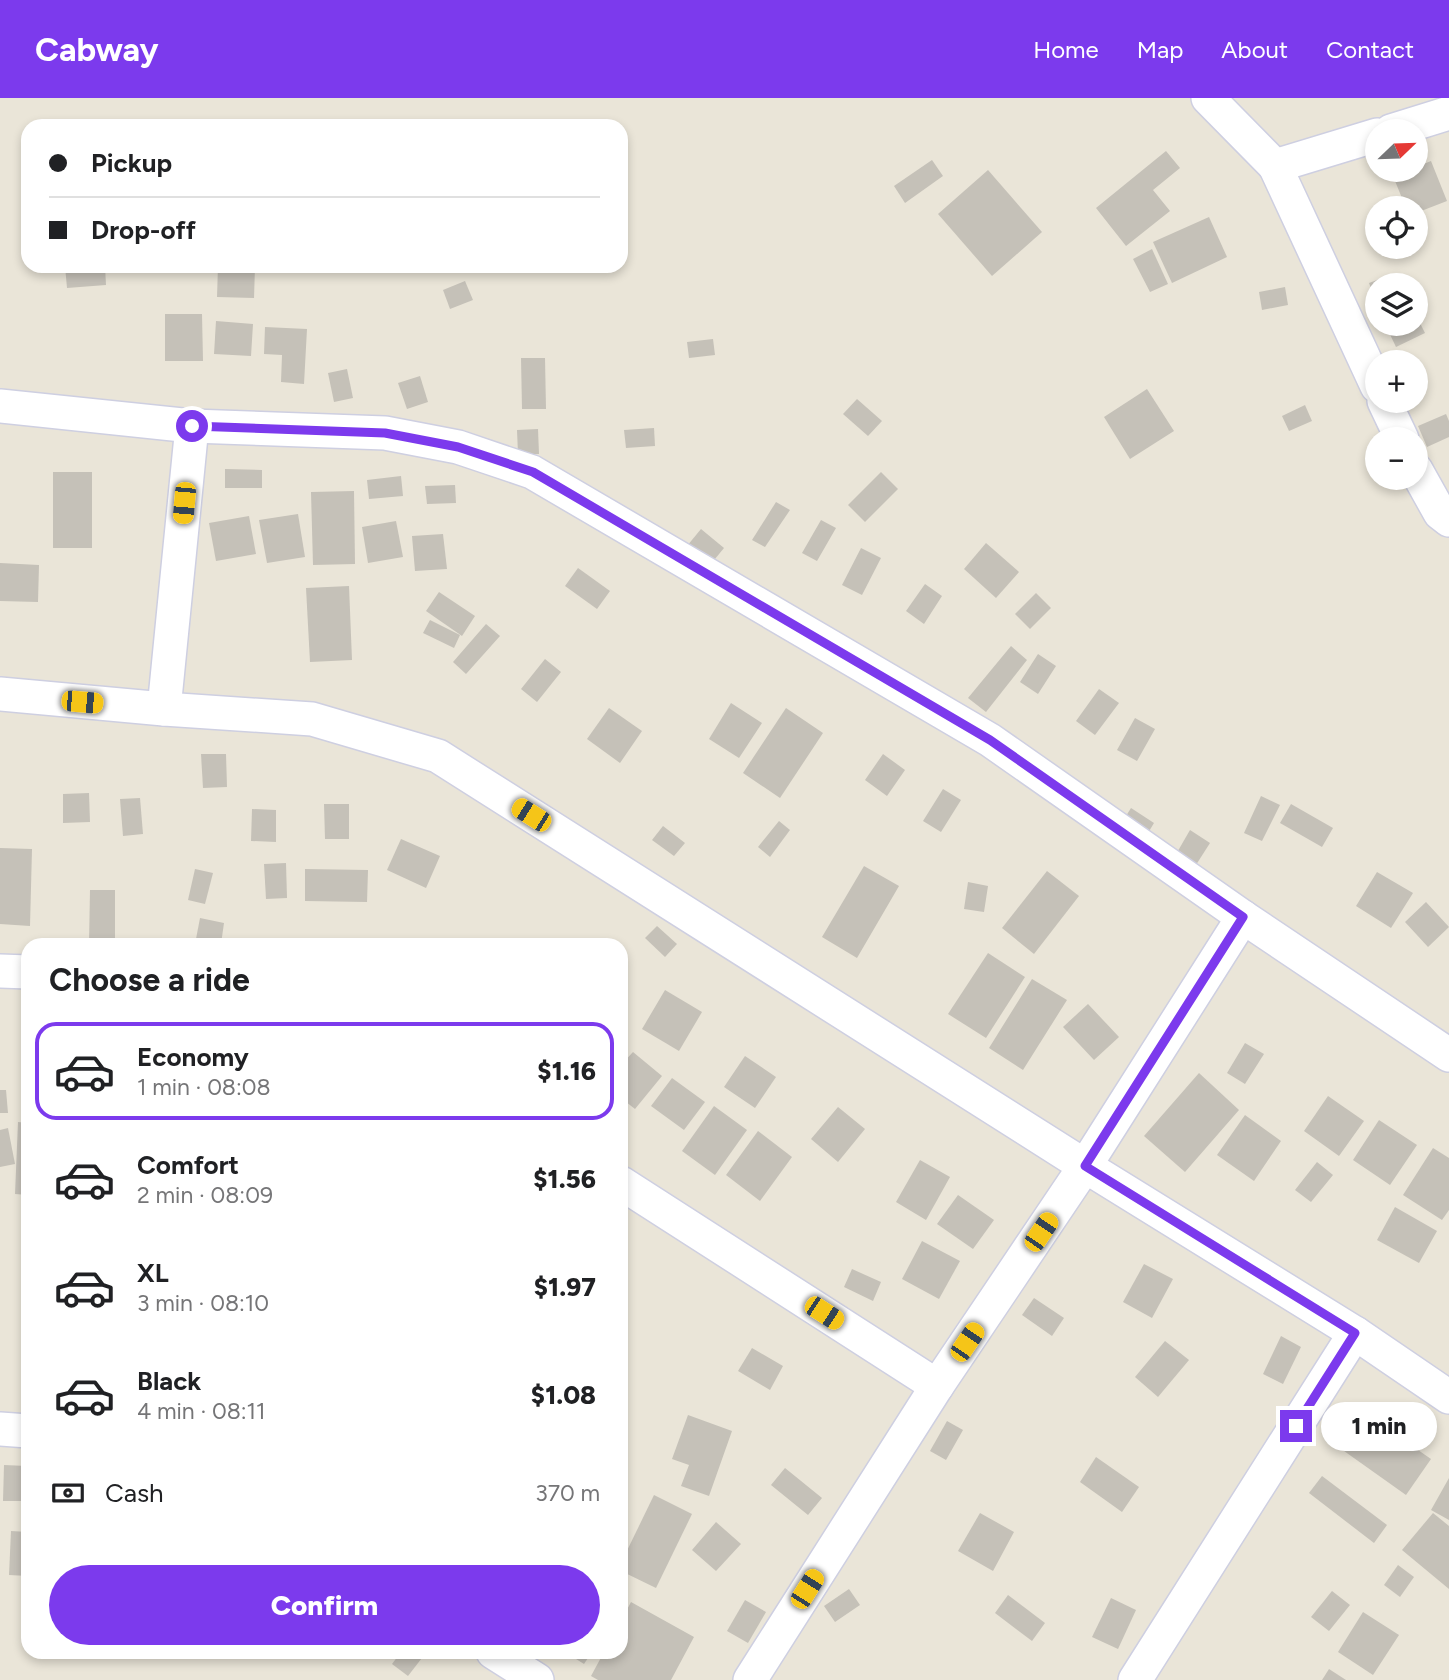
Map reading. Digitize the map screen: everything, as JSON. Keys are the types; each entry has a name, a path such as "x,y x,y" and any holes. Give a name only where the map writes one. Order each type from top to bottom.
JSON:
{"street":[{"path":"1208,98 1275,166 1365,360"},
{"path":"1428,120 1449,113"},
{"path":"1275,166 1365,139"},
{"path":"0,406 192,426 385,433 458,447 533,472 990,740 1243,917 1449,1055"},
{"path":"164,709 192,426"},
{"path":"1427,490 1440,513 1449,520"},
{"path":"0,694 313,719 438,756 1085,1166 1355,1333 1449,1396"},
{"path":"750,1680 937,1386 1085,1166 1243,917"},
{"path":"0,971 21,972"},
{"path":"628,1187 937,1386"},
{"path":"1135,1680 1355,1333"},
{"path":"0,1429 21,1430"},
{"path":"504,1659 537,1680"}],"building":[{"path":"1166,151 1180,168 1153,190 1170,211 1126,246 1096,208"},
{"path":"932,160 943,176 905,203 894,186"},
{"path":"1431,161 1447,201 1428,208 1428,196 1401,196 1395,182 1428,182 1428,162"},
{"path":"988,170 1042,232 992,276 938,214"},
{"path":"1209,217 1227,257 1172,283 1153,242"},
{"path":"1152,249 1168,284 1150,292 1133,259"},
{"path":"66,273 105,273 106,285 67,288"},
{"path":"218,273 255,273 254,298 217,297"},
{"path":"465,281 473,300 450,309 443,290"},
{"path":"1285,287 1288,305 1262,310 1259,292"},
{"path":"165,314 202,314 203,361 165,361"},
{"path":"216,321 253,324 251,356 214,354"},
{"path":"265,327 307,329 304,384 281,382 282,355 264,354"},
{"path":"1391,336 1419,336 1396,347"},
{"path":"713,339 715,355 689,358 687,342"},
{"path":"521,358 545,358 546,409 522,409"},
{"path":"347,369 353,398 334,402 328,373"},
{"path":"420,376 428,402 407,409 398,383"},
{"path":"1147,389 1174,431 1130,459 1104,417"},
{"path":"857,399 882,421 868,436 843,414"},
{"path":"1305,405 1312,421 1289,431 1282,416"},
{"path":"1446,414 1449,437 1428,447 1428,427 1418,426"},
{"path":"654,428 655,446 626,448 624,430"},
{"path":"538,429 539,454 518,454 517,430"},
{"path":"225,469 262,470 262,488 225,488"},
{"path":"53,472 92,472 92,548 53,548"},
{"path":"881,472 898,489 865,522 848,505"},
{"path":"401,476 403,496 369,499 367,480"},
{"path":"455,485 456,503 427,504 425,486"},
{"path":"354,491 355,564 313,565 311,492"},
{"path":"776,502 790,510 765,547 752,540"},
{"path":"298,514 305,557 267,563 259,520"},
{"path":"249,516 256,554 216,561 209,523"},
{"path":"821,520 836,528 817,561 802,553"},
{"path":"396,521 403,557 368,563 362,527"},
{"path":"701,529 724,548 710,565 687,546"},
{"path":"443,534 447,569 415,571 412,536"},
{"path":"986,543 1019,572 996,598 964,569"},
{"path":"861,548 881,558 862,595 842,585"},
{"path":"0,563 39,565 38,602 0,601"},
{"path":"578,568 610,591 597,609 565,586"},
{"path":"925,584 942,596 924,624 906,611"},
{"path":"349,586 352,660 310,662 306,588"},
{"path":"439,592 475,616 462,636 426,611"},
{"path":"1036,593 1051,608 1030,629 1015,614"},
{"path":"430,620 460,635 454,648 423,633"},
{"path":"486,624 500,636 466,674 453,662"},
{"path":"1011,646 1027,660 986,712 968,698"},
{"path":"1038,654 1056,666 1038,694 1020,682"},
{"path":"545,659 561,672 537,702 521,689"},
{"path":"1099,689 1119,703 1095,735 1076,721"},
{"path":"731,703 762,723 739,758 709,739"},
{"path":"609,708 642,731 620,763 587,739"},
{"path":"786,708 823,733 780,798 743,773"},
{"path":"1135,718 1155,729 1137,761 1117,750"},
{"path":"201,754 226,754 227,787 203,788"},
{"path":"883,754 905,770 887,796 865,780"},
{"path":"943,789 961,800 941,832 923,821"},
{"path":"89,793 90,822 63,823 63,794"},
{"path":"1261,796 1280,805 1262,841 1244,833"},
{"path":"140,798 143,834 123,836 120,799"},
{"path":"324,804 349,804 349,839 325,839"},
{"path":"1291,804 1333,828 1322,847 1280,823"},
{"path":"1131,808 1154,823 1145,838 1121,824"},
{"path":"252,809 276,810 276,842 251,841"},
{"path":"779,821 790,830 770,857 758,847"},
{"path":"663,826 685,843 674,856 652,840"},
{"path":"1190,830 1210,843 1194,868 1175,856"},
{"path":"401,839 440,856 426,888 387,870"},
{"path":"0,848 32,849 30,926 0,924"},
{"path":"286,863 287,898 266,899 264,864"},
{"path":"864,866 899,886 857,958 822,937"},
{"path":"195,869 213,873 205,904 188,900"},
{"path":"305,869 368,870 367,902 305,901"},
{"path":"1047,871 1079,896 1034,954 1002,928"},
{"path":"1377,872 1413,893 1391,928 1356,906"},
{"path":"968,882 988,886 984,912 964,909"},
{"path":"90,890 115,890 115,938 89,938"},
{"path":"1426,902 1449,927 1428,947 1405,922"},
{"path":"200,918 224,923 222,938 196,938"},
{"path":"657,926 677,944 665,957 645,938"},
{"path":"988,953 1025,977 986,1038 948,1014"},
{"path":"1032,979 1067,1000 1023,1070 989,1048"},
{"path":"665,990 702,1012 679,1051 642,1029"},
{"path":"1088,1004 1119,1037 1094,1060 1063,1027"},
{"path":"1245,1043 1264,1054 1245,1084 1227,1073"},
{"path":"633,1052 662,1076 635,1109 628,1104 628,1057"},
{"path":"745,1056 776,1077 755,1108 724,1087"},
{"path":"1199,1073 1239,1110 1185,1172 1144,1136"},
{"path":"672,1078 705,1102 684,1130 651,1106"},
{"path":"0,1090 6,1090 8,1113 0,1113"},
{"path":"1328,1096 1364,1121 1339,1156 1304,1131"},
{"path":"714,1106 747,1130 715,1175 682,1151"},
{"path":"838,1107 865,1129 838,1162 811,1139"},
{"path":"1245,1115 1281,1141 1254,1181 1217,1155"},
{"path":"1379,1120 1417,1145 1390,1185 1353,1160"},
{"path":"18,1122 21,1122 21,1194 15,1194"},
{"path":"8,1128 15,1164 0,1167 0,1130"},
{"path":"758,1131 792,1157 760,1201 726,1175"},
{"path":"1433,1148 1449,1158 1449,1210 1442,1220 1403,1195"},
{"path":"920,1160 950,1177 926,1220 896,1202"},
{"path":"1317,1162 1333,1175 1311,1202 1295,1190"},
{"path":"958,1195 994,1220 973,1249 937,1224"},
{"path":"1395,1207 1437,1231 1419,1263 1377,1240"},
{"path":"922,1241 960,1261 939,1299 902,1279"},
{"path":"1144,1264 1173,1279 1152,1318 1123,1302"},
{"path":"852,1269 881,1282 873,1301 844,1287"},
{"path":"1034,1298 1064,1318 1052,1336 1022,1315"},
{"path":"1281,1336 1301,1347 1283,1384 1263,1374"},
{"path":"1165,1341 1189,1360 1158,1397 1135,1377"},
{"path":"752,1348 783,1366 770,1390 738,1371"},
{"path":"1362,1411 1431,1459 1406,1495 1337,1446"},
{"path":"688,1415 732,1431 709,1496 681,1486 689,1465 672,1459"},
{"path":"947,1421 963,1430 946,1460 930,1451"},
{"path":"1096,1457 1139,1487 1122,1512 1080,1482"},
{"path":"4,1465 21,1466 21,1501 3,1501"},
{"path":"785,1468 822,1498 808,1515 771,1485"},
{"path":"1322,1476 1387,1525 1374,1543 1309,1493"},
{"path":"1449,1478 1449,1520 1431,1510"},
{"path":"654,1495 692,1514 656,1588 628,1574 628,1549"},
{"path":"980,1513 1014,1532 993,1571 958,1551"},
{"path":"1433,1513 1449,1526 1449,1589 1402,1550"},
{"path":"716,1522 741,1544 716,1571 692,1550"},
{"path":"11,1531 21,1532 21,1576 9,1575"},
{"path":"1398,1565 1414,1577 1400,1597 1384,1585"},
{"path":"849,1589 860,1605 835,1622 824,1606"},
{"path":"1332,1591 1350,1605 1329,1631 1311,1617"},
{"path":"1008,1595 1045,1623 1032,1641 995,1613"},
{"path":"1111,1598 1136,1610 1118,1649 1092,1637"},
{"path":"745,1600 766,1612 748,1643 727,1631"},
{"path":"631,1602 694,1637 671,1680 598,1680 591,1676 600,1659 628,1659 628,1608"},
{"path":"1363,1612 1399,1635 1373,1675 1338,1652"},
{"path":"396,1659 421,1659 408,1676 392,1664"},
{"path":"1329,1669 1346,1680 1322,1680"}],"route":[{"path":"192,426 385,433 458,447 533,472 990,740 1243,917 1085,1166 1355,1333 1296,1426"}]}
